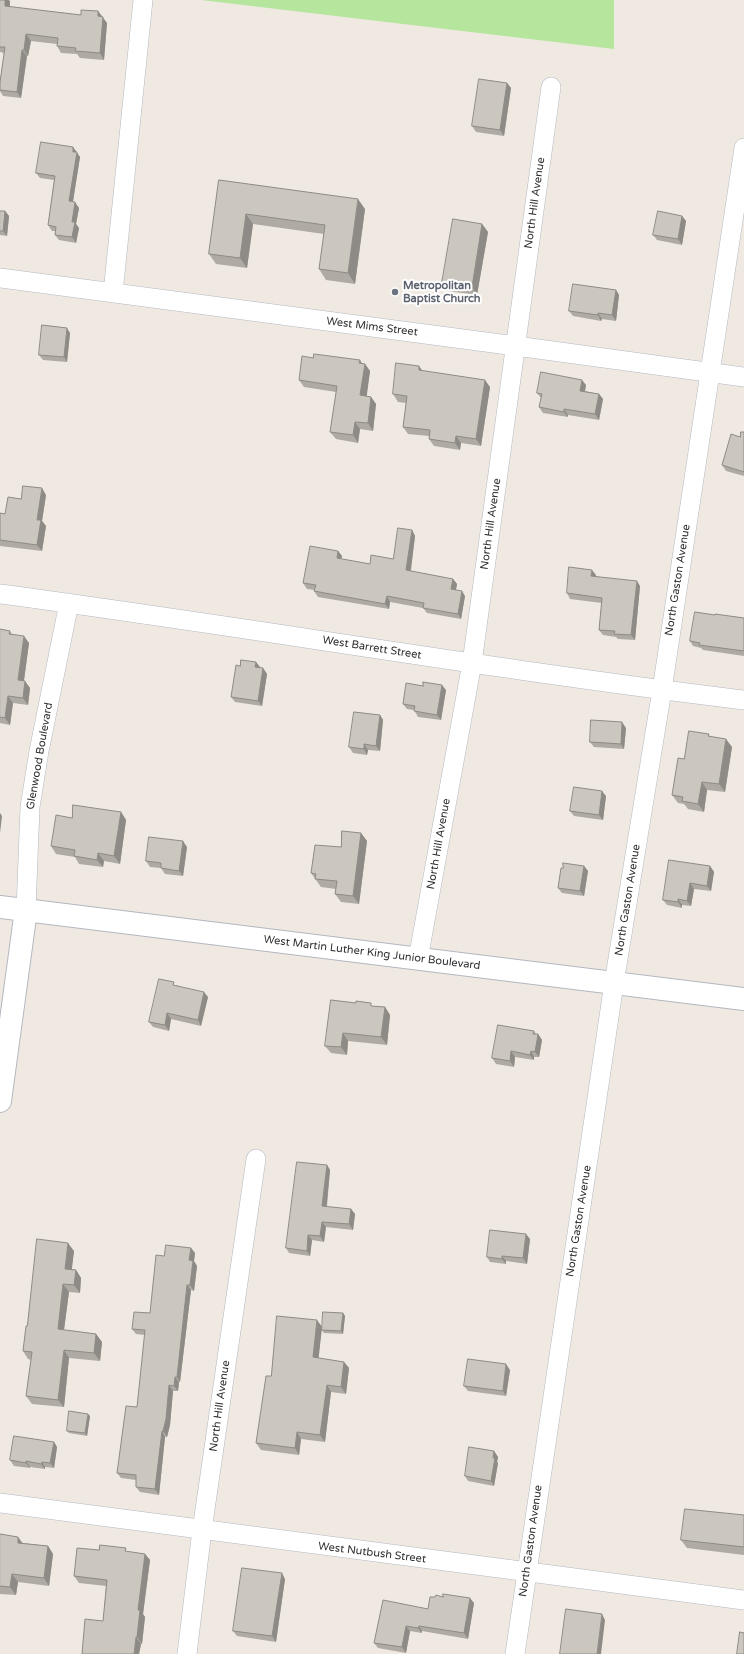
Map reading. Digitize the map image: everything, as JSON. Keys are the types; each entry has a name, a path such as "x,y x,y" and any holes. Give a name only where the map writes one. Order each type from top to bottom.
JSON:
{"main road":[{"name":"West Martin Luther King Junior Boulevard","path":"0,906 744,999"},
{"path":"0,1101 26,910"}],"street":[{"path":"113,293 143,0"},
{"name":"North Hill Avenue","path":"418,959 472,663 550,87"},
{"name":"North Gaston Avenue","path":"515,1654 614,983 662,690 744,148"},
{"name":"West Mims Street","path":"0,278 744,377"},
{"name":"West Barrett Street","path":"0,594 472,663 744,700"},
{"name":"Glenwood Boulevard","path":"26,910 30,807 39,751 69,603"},
{"name":"North Hill Avenue","path":"187,1654 202,1530 256,1159"},
{"name":"West Nutbush Street","path":"0,1503 526,1573 744,1600"}],"green space":[{"path":"201,0 614,0 614,49"}],"building":[{"path":"0,0 5,0 5,6 81,15 81,10 98,11 98,16 103,17 100,53 75,51 76,48 57,46 58,38 26,34 24,50 22,50 17,92 0,90 5,47 0,47"},
{"path":"479,79 507,83 500,130 472,126"},
{"path":"41,142 73,147 73,152 77,152 69,201 75,202 72,222 75,222 72,237 55,235 56,227 48,225 55,176 36,173"},
{"path":"219,180 358,199 348,273 319,269 325,225 246,214 240,258 209,254"},
{"path":"0,211 5,211 3,231 0,231"},
{"path":"658,211 682,216 678,239 653,235"},
{"path":"453,219 482,224 472,287 442,283"},
{"path":"573,284 616,290 612,315 598,313 598,315 569,311"},
{"path":"42,325 67,328 64,357 39,355"},
{"path":"314,354 360,360 359,363 365,364 360,395 371,397 368,423 355,422 353,435 330,432 337,386 299,380 302,356 313,358"},
{"path":"396,363 419,366 419,370 485,380 476,439 456,436 455,443 429,439 430,430 403,427 407,396 393,394"},
{"path":"541,372 582,380 580,391 599,394 595,414 564,409 564,412 539,407 542,394 537,393"},
{"path":"741,432 744,432 744,472 722,465 731,434 740,437"},
{"path":"23,486 42,488 37,520 41,520 37,545 0,540 0,513 5,514 8,497 21,499"},
{"path":"398,528 412,530 406,570 453,579 451,589 462,591 458,614 423,608 424,603 387,596 385,604 314,591 316,585 303,583 310,546 338,551 337,558 370,564 371,555 393,559"},
{"path":"569,567 592,570 591,576 637,581 631,635 614,634 615,631 599,630 602,598 567,593"},
{"path":"695,612 744,618 744,651 699,645 700,643 690,641"},
{"path":"0,629 10,631 9,634 24,636 18,680 25,681 23,698 8,696 5,718 0,717"},
{"path":"241,660 256,662 255,667 263,668 258,701 231,697 236,665 240,666"},
{"path":"423,682 442,685 437,715 414,711 415,706 403,704 406,683 423,686"},
{"path":"354,712 380,715 376,746 364,744 364,749 349,747"},
{"path":"591,720 622,722 621,744 590,742"},
{"path":"689,731 709,734 708,736 726,739 719,784 702,782 698,804 682,801 683,797 672,795 678,758 684,759"},
{"path":"574,787 602,791 599,815 570,811"},
{"path":"73,805 121,812 114,856 98,853 97,860 74,856 75,850 51,846 56,815 72,818"},
{"path":"342,831 361,833 353,896 335,894 337,881 315,879 316,874 311,873 315,845 341,847"},
{"path":"149,837 183,841 179,871 161,868 161,863 146,861"},
{"path":"669,860 710,866 707,886 690,883 687,901 678,899 678,902 663,900"},
{"path":"563,863 584,866 580,891 558,888"},
{"path":"159,979 174,982 173,985 204,992 198,1020 167,1013 165,1025 149,1022"},
{"path":"331,1000 356,1003 356,1001 371,1003 371,1006 385,1007 381,1037 343,1033 341,1047 325,1046"},
{"path":"498,1025 534,1031 533,1034 538,1034 535,1052 531,1051 530,1055 511,1051 510,1061 492,1058"},
{"path":"297,1162 327,1165 322,1206 351,1209 349,1224 322,1222 320,1236 308,1235 307,1251 286,1248"},
{"path":"490,1230 526,1234 523,1258 502,1256 502,1259 487,1257"},
{"path":"37,1239 68,1243 65,1269 76,1270 74,1285 63,1284 58,1329 96,1334 94,1353 64,1350 58,1400 26,1396 32,1352 23,1351"},
{"path":"166,1245 191,1248 189,1260 193,1261 190,1285 187,1285 177,1377 175,1377 174,1386 169,1385 166,1419 162,1431 155,1489 136,1487 136,1475 117,1473 126,1406 137,1407 145,1330 132,1329 134,1312 150,1313 156,1255 164,1256"},
{"path":"323,1312 343,1313 341,1331 322,1330"},
{"path":"277,1316 317,1320 313,1357 344,1362 341,1387 327,1385 320,1435 297,1432 295,1448 256,1443 266,1376 271,1376"},
{"path":"468,1359 506,1364 503,1391 464,1386"},
{"path":"69,1411 88,1414 85,1433 67,1431"},
{"path":"14,1436 54,1442 50,1463 42,1462 41,1464 26,1461 26,1463 10,1460"},
{"path":"469,1447 494,1451 493,1458 495,1458 491,1481 465,1476"},
{"path":"685,1509 744,1515 744,1547 681,1540"},
{"path":"0,1534 18,1537 18,1543 48,1546 44,1578 12,1574 10,1587 0,1586"},
{"path":"100,1545 126,1548 125,1551 145,1554 134,1654 82,1654 85,1619 103,1621 107,1580 74,1576 77,1548 99,1550"},
{"path":"242,1568 282,1573 272,1636 233,1631"},
{"path":"443,1594 470,1598 464,1633 419,1626 418,1628 406,1626 402,1647 374,1643 383,1600 428,1609 430,1597 435,1597 436,1595 443,1597"},
{"path":"566,1609 602,1614 597,1654 560,1654"},
{"path":"740,1632 744,1633 744,1654 737,1654"}],"place":[{"name":"Metropolitan Baptist Church","path":"395,292"}]}
